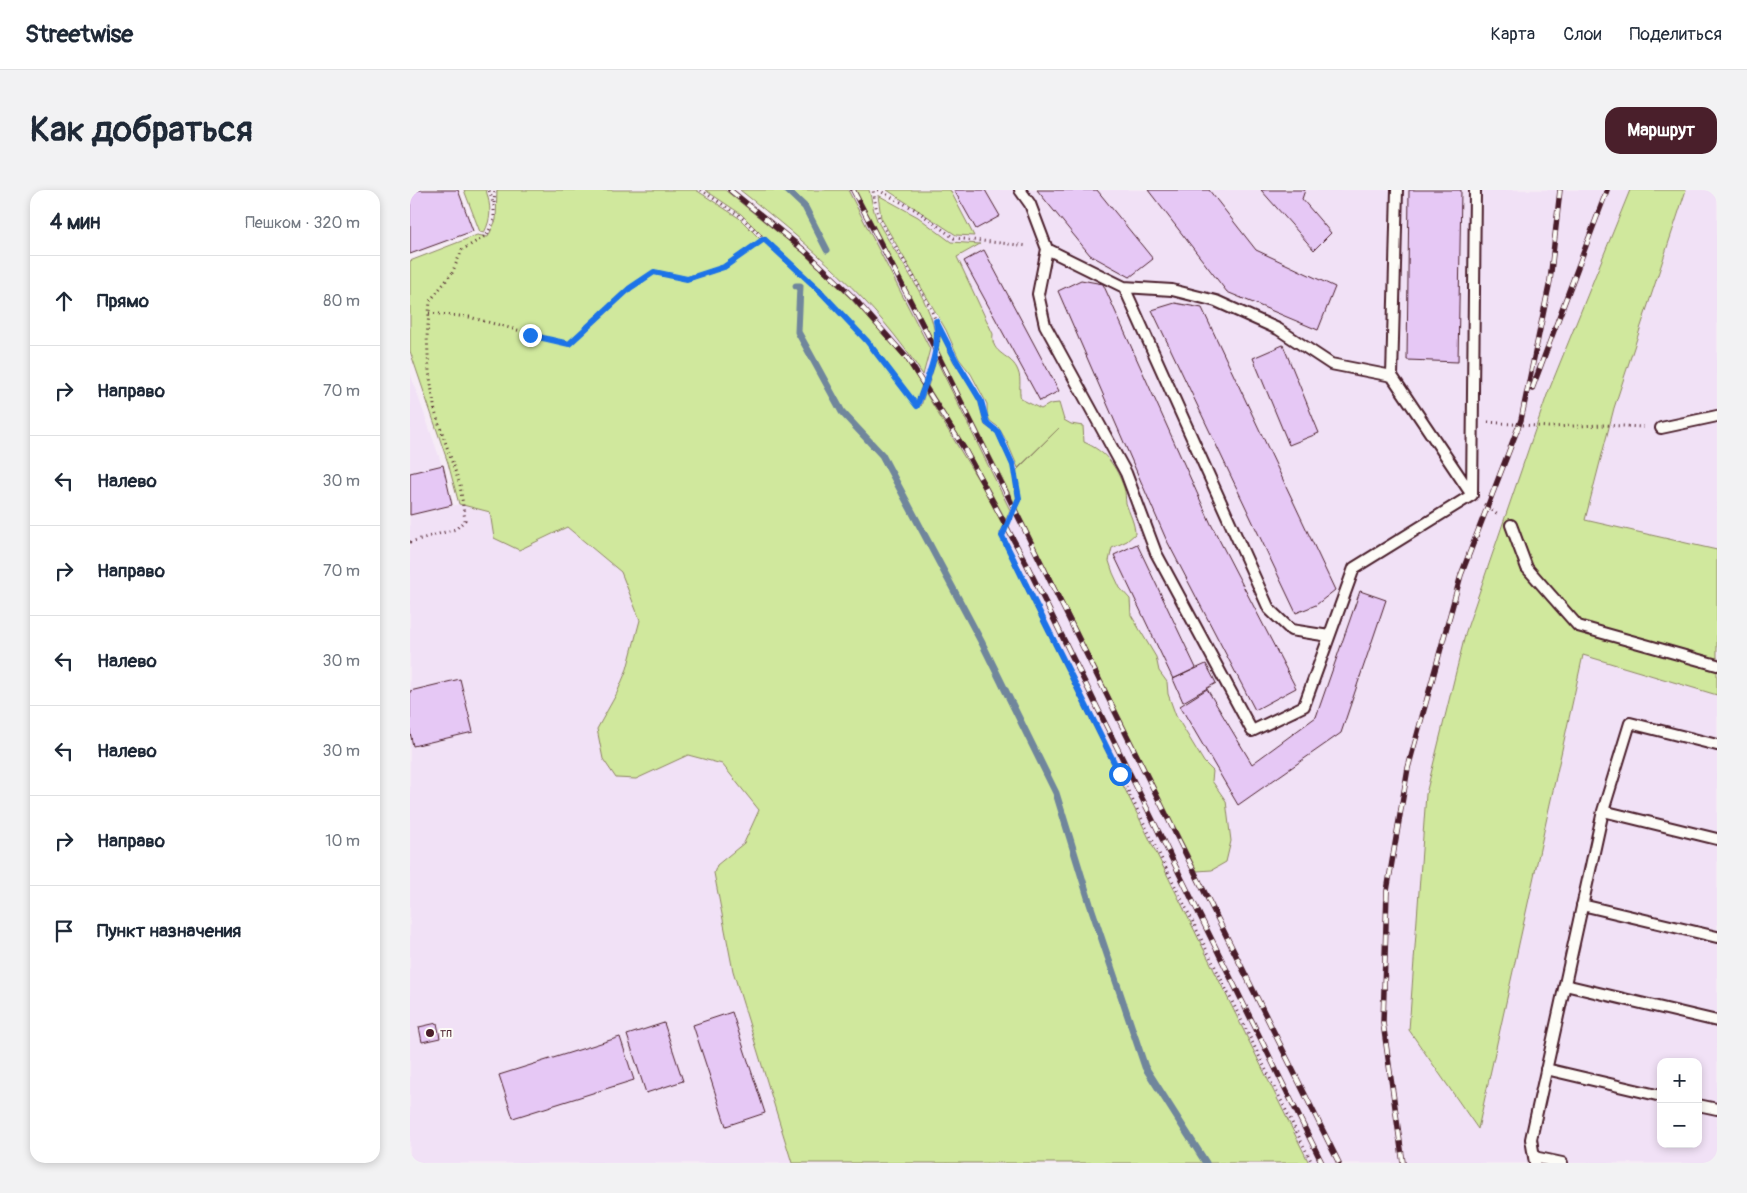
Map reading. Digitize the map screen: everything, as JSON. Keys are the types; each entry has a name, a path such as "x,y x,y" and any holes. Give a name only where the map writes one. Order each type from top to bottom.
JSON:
{"lane":[{"path":"1020,190 1030,204 1047,249 1038,294 1045,325 1126,473 1156,553 1252,731 1304,706 1354,568 1472,495"},
{"path":"1397,190 1392,376 1472,495"},
{"path":"1472,495 1475,190"},
{"path":"1047,249 1124,287 1172,290 1216,302 1278,330 1331,364 1392,376"},
{"path":"1124,287 1269,609 1291,630 1329,636"},
{"path":"1661,428 1717,416"},
{"path":"1511,525 1527,568 1578,626 1717,665"},
{"path":"1562,1163 1535,1160 1531,1139 1603,811 1630,723 1717,745"},
{"path":"1603,811 1717,839"},
{"path":"1582,905 1717,937"},
{"path":"1565,984 1717,1021"},
{"path":"1546,1069 1657,1095"},
{"path":"1702,1106 1717,1110"}],"path":[{"path":"489,190 494,206"},
{"path":"410,542 456,529 464,520 460,485 435,412 429,371 427,337 430,301 452,273 462,250 487,235 494,220 495,190"},
{"path":"701,190 740,216 819,290 867,341 917,406 930,372 939,335 936,321"},
{"path":"873,190 879,217 956,360 981,401 987,423 998,432 1013,465 1019,498 1002,536 1312,1163"},
{"path":"878,190 916,210 954,238 1047,249"},
{"path":"429,313 469,317 569,344 630,288 654,272 687,279 724,267 764,239"},
{"path":"1473,421 1548,428 1604,425 1661,428"},
{"path":"1472,495 1511,525"}],"shaded area":[{"path":"822,190 869,190 876,218 901,258 954,362 971,385 979,402 985,425 997,433 1012,466 1019,501 1016,507 1197,871 1221,857 894,190 1630,190 1547,395 1466,631 1426,794 1409,1030 1478,1129 1583,655 1717,695 1717,1163 1309,1163 1000,533 921,406 821,289 850,262"},
{"path":"1686,190 1717,190 1717,550 1585,520 1614,408"},
{"path":"410,373 442,465 410,473"},
{"path":"460,504 490,512 536,543 567,527 621,572 640,620 627,669 617,693 597,729 635,779 687,755 722,764 759,810 744,843 717,865 714,873 733,971 792,1163 410,1163 410,515"}],"green space":[{"path":"464,190 486,190 490,212 484,233 480,232"},
{"path":"497,190 696,190 739,218 760,239 765,238 741,214 705,190 725,190 802,252 850,298 905,359 922,386 917,401 921,406 925,392 1005,524 1000,533 1016,568 1309,1163 792,1163 733,971 714,873 717,865 744,843 759,810 722,764 688,755 636,779 616,778 603,759 597,729 617,693 627,669 640,620 621,572 567,527 519,550 494,538 490,512 459,504 448,463 410,351 410,261 477,235 488,237 496,220"},
{"path":"740,190 848,190 930,349 923,375 884,322 862,298 791,231"},
{"path":"856,190 869,190 877,220 913,281 930,315 934,330 934,342"},
{"path":"887,190 950,190 974,236 956,235"},
{"path":"1630,190 1686,190 1614,408 1585,520 1717,550 1717,695 1583,655 1478,1129 1409,1030 1426,794 1466,631 1547,395"},
{"path":"878,195 918,217 951,242 980,244 957,257 993,334 995,346 1015,365 1018,371 1021,399 1041,409 1050,404 1059,403 1064,420 1071,424 1083,426 1084,442 1098,450 1114,466 1125,490 1126,503 1135,534 1127,541 1112,548 1109,561 1113,573 1120,588 1130,599 1131,615 1156,657 1159,671 1167,682 1168,694 1176,716 1204,762 1213,771 1212,781 1226,801 1231,841 1226,862 1212,870 1197,871 1016,507 1020,499 1016,471 1059,428 1018,468 1007,442 998,427 990,421 987,415 987,404 971,374 959,359 946,330 881,218"},
{"path":"939,329 954,362 971,385 979,402 985,425 997,433 1012,466 1017,498 1015,504 937,348 940,338"},
{"path":"936,359 1010,510 1006,520 967,449 928,386"}],"building":[{"path":"410,190 458,190 473,231 410,254"},
{"path":"954,190 985,190 1000,216 976,229"},
{"path":"1037,190 1097,190 1153,259 1130,277 1090,255"},
{"path":"1148,190 1209,190 1256,250 1335,287 1318,330 1227,292"},
{"path":"1261,190 1305,190 1302,199 1331,233 1314,250"},
{"path":"1409,190 1461,190 1458,362 1407,360"},
{"path":"984,250 1059,391 1040,401 964,261"},
{"path":"1081,280 1103,284 1211,524 1296,688 1255,710 1166,539 1058,291"},
{"path":"1175,303 1202,308 1335,590 1316,605 1296,613 1152,310"},
{"path":"1283,345 1319,433 1289,445 1253,358"},
{"path":"443,465 452,505 410,515 410,473"},
{"path":"1137,544 1196,668 1173,679 1114,555"},
{"path":"1360,591 1386,600 1341,733 1238,805 1180,706 1207,689 1252,764 1316,717"},
{"path":"1206,664 1216,683 1183,702 1173,679"},
{"path":"460,679 473,732 413,746 410,732 410,691"},
{"path":"732,1012 765,1113 726,1126 693,1025"},
{"name":"тп","path":"437,1023 440,1038 422,1042 419,1027"},
{"path":"664,1023 683,1081 646,1093 627,1035"},
{"path":"620,1037 634,1080 513,1118 499,1075"}],"waterway":[{"path":"787,190 805,207 827,250"},
{"path":"796,286 800,286 798,332 842,412 882,455 982,643 1056,793 1090,904 1145,1067 1206,1163"}],"railway":[{"path":"730,190 805,251 853,297 907,358 965,450 1026,563 1322,1163"},
{"path":"853,190 930,339 1339,1163"},
{"path":"1403,1163 1383,1023 1387,891 1408,768 1461,575 1521,420 1550,281 1560,190"},
{"path":"1532,389 1607,190"}],"place":[{"name":"тп","path":"430,1033"}],"route":[{"path":"530,335 569,344 592,325 630,288 654,272 687,279 724,267 764,239 841,312 891,370 917,406 930,372 939,335 936,321 950,345 956,360 981,401 987,423 998,432 1013,465 1019,498 1002,536 1120,774"}]}
